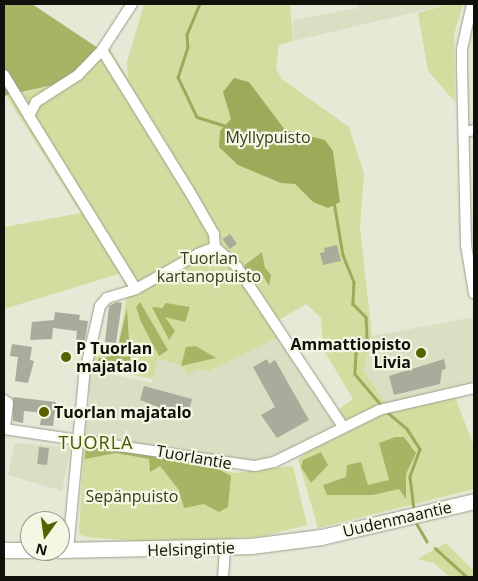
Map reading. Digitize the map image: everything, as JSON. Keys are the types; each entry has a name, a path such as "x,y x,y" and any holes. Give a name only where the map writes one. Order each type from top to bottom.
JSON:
{"main road":[{"name":"Uudenmaantie","path":"320,537 474,501"},
{"name":"Helsingintie","path":"70,550 225,548 320,537"},
{"path":"4,550 20,550"}],"street":[{"path":"29,116 36,102 78,75 102,50 132,4"},
{"path":"472,4 462,49 466,245 474,293"},
{"path":"102,50 214,234 215,246 237,267 267,308 342,426"},
{"path":"4,76 136,289"},
{"path":"464,132 474,130"},
{"path":"69,511 79,438 84,376 100,306 107,298 136,289 215,246"},
{"name":"Tuorlantie","path":"4,429 79,438 255,466 274,462 342,426 384,409 474,388"},
{"path":"4,400 8,403 4,429"},
{"path":"223,577 225,548"}],"shaded area":[{"path":"4,4 32,4 98,48 62,83 4,96"},
{"path":"357,4 450,4 293,41 293,20 358,8"},
{"path":"234,78 249,82 285,130 325,140 333,151 340,202 328,208 313,202 295,184 281,183 238,165 219,147 220,131 231,119 223,92"},
{"path":"262,252 265,268 271,275 269,286 262,274 252,282 244,272 245,265"},
{"path":"140,302 168,350 159,356 141,322 136,307"},
{"path":"166,303 190,307 185,322 165,317 175,331 169,340 152,307 162,308"},
{"path":"127,309 131,372 95,368 99,358 105,358 118,346"},
{"name":"Ammattiopisto Livia","path":"474,317 474,388 389,408 364,370 372,336"},
{"path":"280,329 342,425 273,458 254,462 85,435 90,396 84,376 86,369 152,383 158,359"},
{"path":"196,346 216,358 181,366 186,347"},
{"path":"395,437 404,437 416,453 406,474 406,499 399,489 373,495 327,495 323,485 346,477 347,465 361,462 368,485 389,480 379,443"},
{"path":"86,442 209,464 231,476 228,507 219,512 204,504 184,508 179,490 160,466 150,472 149,459 116,453 85,459"},
{"path":"15,443 71,447 62,491 8,475"},
{"path":"321,452 328,465 311,483 301,467 303,460"}],"green space":[{"path":"144,4 290,4 293,41 279,45 276,68 282,79 349,127 364,174 360,228 372,336 364,370 389,408 454,395 474,446 474,489 318,528 298,459 341,426 333,413 353,399 323,349 321,318 306,304 276,322 280,329 278,338 208,371 199,369 188,375 181,365 158,359 153,379 92,366 98,343 118,346 127,296 122,273 4,309 4,227 81,213 7,97 62,83 98,48 110,49 128,79 127,62"},
{"path":"450,4 463,4 454,35 455,102 428,71 418,13"},
{"name":"Sepänpuisto","path":"84,441 212,463 233,473 293,466 307,525 264,536 171,544 87,537 79,534"},
{"path":"446,543 474,571 474,577 450,577 434,563 417,559"}],"building":[{"path":"230,234 237,244 230,249 223,239"},
{"path":"337,245 341,261 323,265 320,253 325,252 324,248"},
{"path":"117,302 122,303 116,343 105,342 109,306"},
{"path":"55,312 80,315 79,320 88,321 85,341 76,340 77,331 53,328 52,339 30,340 32,322 54,320"},
{"path":"12,344 32,347 30,360 34,361 28,383 15,381 18,357 10,356"},
{"path":"267,359 269,364 275,360 309,420 277,438 261,415 275,407 253,367"},
{"path":"444,359 446,369 442,370 440,384 394,395 389,376"},
{"path":"144,386 192,399 188,414 160,413 158,407 140,400"},
{"name":"Tuorlan majatalo","path":"13,397 56,402 53,426 40,425 42,413 24,411 23,423 13,421"},
{"path":"39,447 49,448 47,465 37,464"}],"waterway":[{"path":"200,4 187,34 188,47 178,77 197,117 227,126"},
{"path":"334,202 343,255 354,282 353,304 366,317 367,338 356,353 355,374 382,406"},
{"path":"387,412 407,429 420,449 410,477 414,508"},
{"path":"417,524 427,541"},
{"path":"435,548 467,577"}],"place":[{"name":"Ammattiopisto Livia","path":"421,353"},
{"name":"P Tuorlan majatalo","path":"66,357"},
{"name":"Tuorlan majatalo","path":"44,412"}],"district":[{"name":"TUORLA","path":"96,442"}],"park label":[{"name":"Myllypuisto","path":"268,137"},
{"name":"Tuorlan kartanopuisto","path":"209,267"}]}
